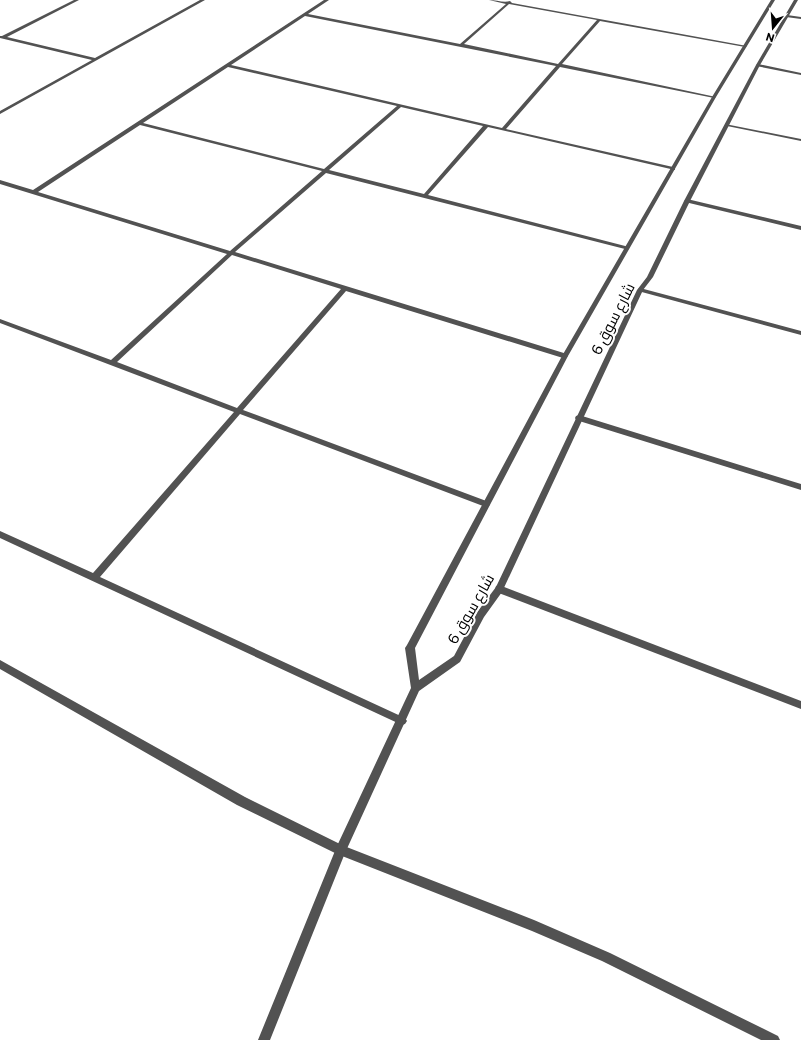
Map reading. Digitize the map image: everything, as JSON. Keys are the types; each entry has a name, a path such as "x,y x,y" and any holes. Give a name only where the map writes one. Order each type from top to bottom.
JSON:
{"street":[{"path":"1,37 78,0"},
{"path":"0,114 203,0"},
{"path":"34,192 326,0"},
{"path":"491,0 510,2 745,46"},
{"name":"شارع سوق 6","path":"773,0 714,97 674,169 565,356 410,648 416,688 457,659 481,614 499,588 640,290 650,277 687,201 758,66 796,0"},
{"path":"461,45 510,2"},
{"path":"304,15 461,45 714,97"},
{"path":"787,16 801,18"},
{"path":"503,129 600,20"},
{"path":"1,37 96,60"},
{"path":"227,65 674,169"},
{"path":"758,66 801,74"},
{"path":"112,363 230,253 401,105"},
{"path":"139,123 627,248"},
{"path":"425,196 487,125"},
{"path":"727,125 801,140"},
{"path":"0,182 565,356"},
{"path":"687,201 801,228"},
{"path":"94,578 345,288"},
{"path":"640,290 801,333"},
{"path":"0,321 486,504"},
{"path":"579,418 801,487"},
{"path":"0,534 402,722"},
{"path":"499,588 801,705"},
{"path":"0,664 241,801 341,850 534,926 606,957 774,1040"},
{"path":"264,1040 341,850 402,722 416,688"}]}
